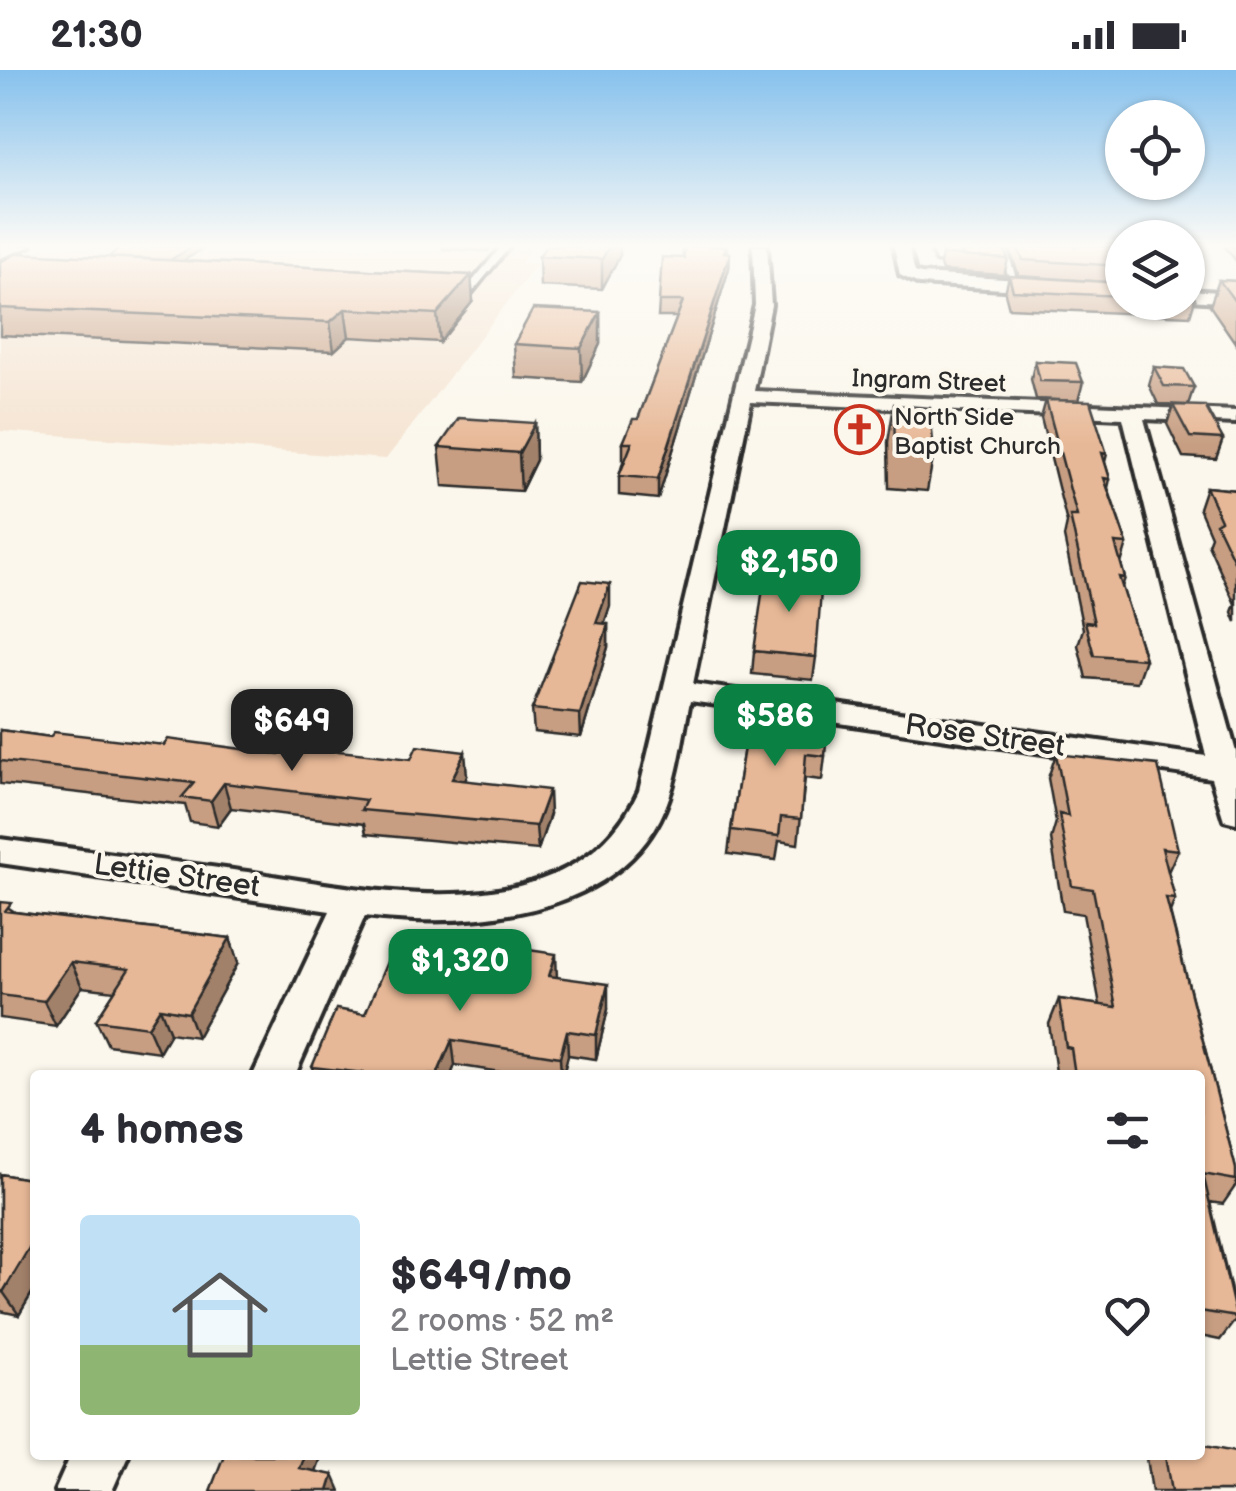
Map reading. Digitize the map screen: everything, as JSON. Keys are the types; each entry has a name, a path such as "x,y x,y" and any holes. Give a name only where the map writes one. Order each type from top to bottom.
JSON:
{"street":[{"name":"Lettie Street","path":"0,851 436,908 480,905 538,893 598,864 626,841 651,805 760,312"},
{"name":"Ingram Street","path":"740,396 1236,417"},
{"path":"1132,413 1231,770 1236,812"},
{"name":"Rose Street","path":"675,690 1231,770"},
{"path":"276,1070 354,900"},
{"path":"83,1491 98,1460"}],"shaded area":[{"path":"0,312 500,312 386,459 0,431"}],"building":[{"path":"102,312 341,312 330,322"},
{"path":"531,312 600,312 581,348 514,344"},
{"path":"679,312 711,312 658,479 619,476 632,443 623,443 633,419 638,419"},
{"path":"1035,361 1076,363 1083,382 1040,381"},
{"path":"1154,367 1184,369 1194,387 1164,386"},
{"path":"1046,400 1090,401 1107,454 1102,453 1110,479 1104,478 1127,544 1115,543 1125,578 1119,577 1145,659 1094,655 1085,622 1094,623 1070,516 1077,516"},
{"path":"894,405 930,408 934,453 895,450"},
{"path":"1173,405 1205,406 1223,439 1190,437"},
{"path":"459,418 535,423 519,453 439,447"},
{"path":"1206,487 1236,490 1236,565 1216,523 1221,520"},
{"path":"765,573 822,578 816,657 754,651"},
{"path":"582,581 610,584 596,623 608,624 580,714 532,709"},
{"path":"750,709 828,717 825,756 806,754 801,819 781,817 779,836 731,830"},
{"path":"0,730 164,745 168,739 279,754 285,745 411,759 417,746 465,752 452,779 549,790 536,826 361,810 366,800 224,783 211,801 182,797 194,783 0,761"},
{"path":"1056,754 1158,765 1178,850 1162,848 1175,899 1166,898 1236,1180 1205,1174 1205,1070 1074,1070 1071,1048 1066,1047 1059,999 1116,1007 1093,889 1072,886 1059,814 1068,816"},
{"path":"0,902 11,903 5,911 230,938 188,1013 160,1008 148,1027 96,1020 129,969 71,962 44,1001 0,995"},
{"path":"502,946 556,954 549,976 608,984 596,1035 567,1031 560,1057 452,1040 439,1070 312,1067 336,1009 365,1014 389,957 493,970"},
{"path":"0,1174 30,1179 30,1246 3,1292"},
{"path":"1205,1183 1236,1317 1205,1312"},
{"path":"1205,1445 1236,1451 1236,1491 1172,1491 1167,1460 1205,1460"},
{"path":"222,1460 302,1460 299,1468 333,1475 328,1491 210,1491"}],"place":[{"name":"North Side Baptist Church","path":"859,430"}]}
